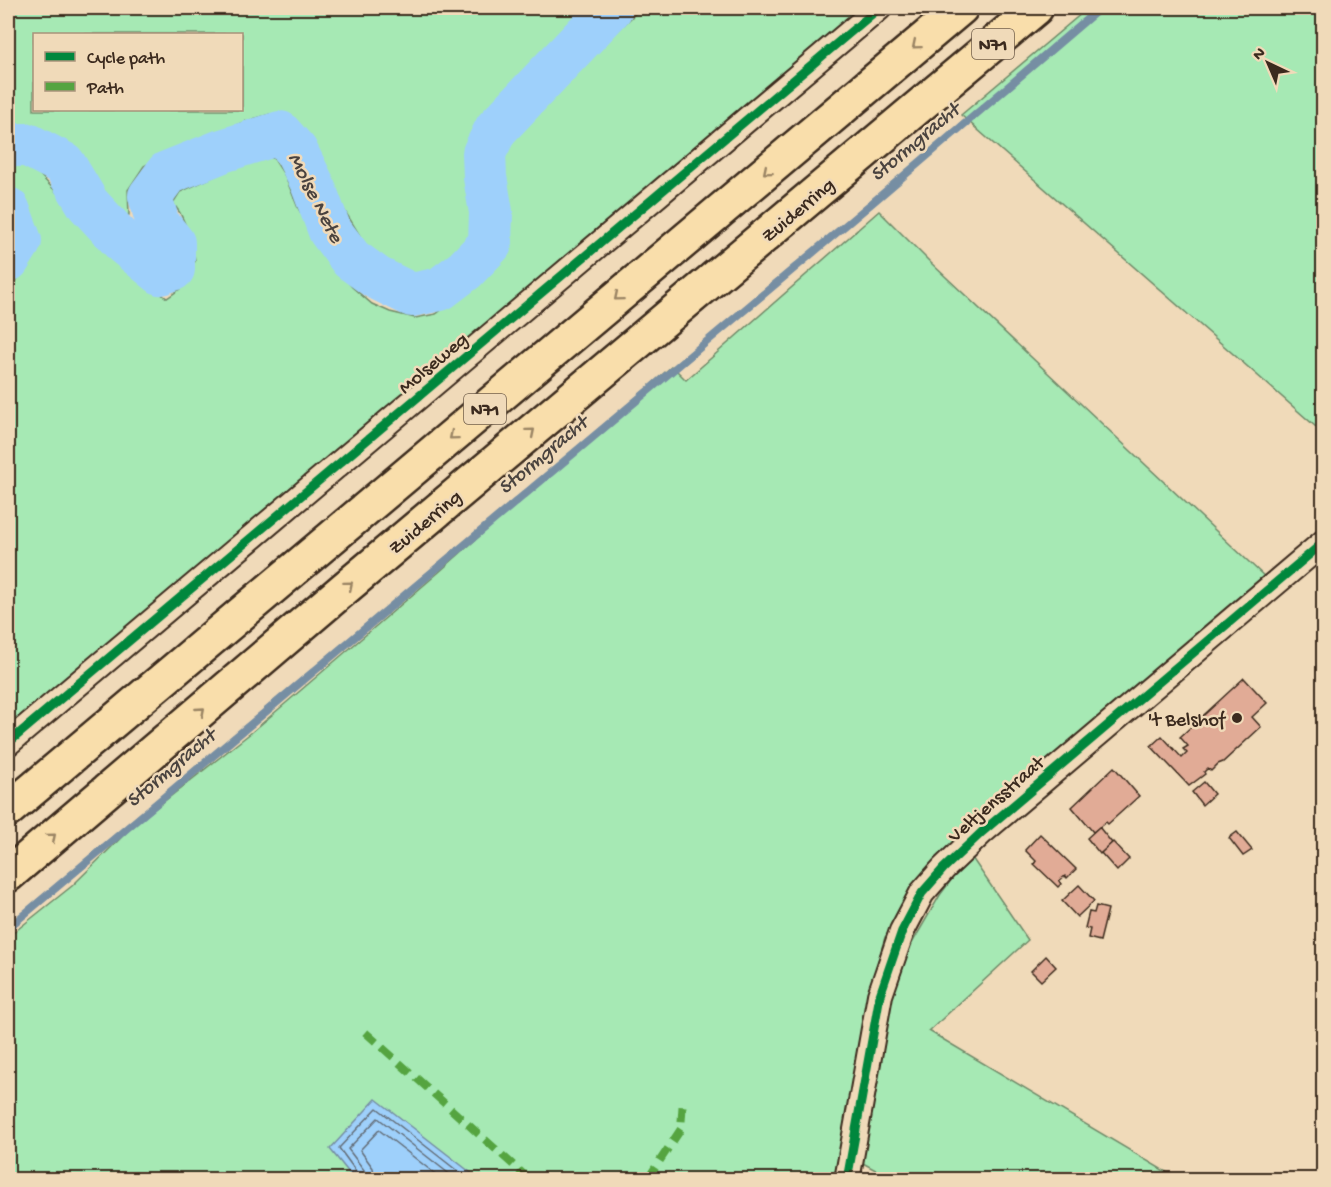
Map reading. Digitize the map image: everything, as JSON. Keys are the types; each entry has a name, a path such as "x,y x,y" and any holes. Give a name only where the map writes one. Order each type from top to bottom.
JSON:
{"highway":[{"name":"N71","path":"8,810 961,8"},
{"name":"Zuiderring","path":"8,875 345,588 1036,8"}],"street":[{"name":"Molseweg","path":"8,743 879,8"},
{"name":"Veltjensstraat","path":"847,1179 880,994 902,931 922,893 944,868 982,832 1323,542"}],"green space":[{"path":"8,8 584,8 495,103 467,156 472,226 470,237 456,255 420,279 406,279 391,271 365,244 343,208 322,159 307,133 292,118 270,114 170,151 144,166 128,190 129,215 118,218 98,203 72,165 58,151 25,133 8,129"},
{"path":"641,8 874,8 8,728 8,294 32,253 35,231 26,208 8,187 8,162 24,162 39,174 141,280 167,298 187,284 195,261 192,239 173,203 180,192 264,154 274,159 285,176 298,208 321,250 352,287 372,304 390,312 415,318 436,314 489,275 502,259 509,238 502,177 505,150 525,123"},
{"path":"1088,8 1323,8 1323,433 961,115"},
{"path":"879,211 931,263 1266,578 885,937 873,978 837,1179 8,1180 8,937 72,886 133,826 252,732 438,573 672,366 686,380"},
{"path":"970,855 1028,940 929,1031 1178,1179 892,1179 861,1162 887,1004 911,945 940,895"}],"water":[{"path":"376,1099 479,1179 354,1179 330,1149"}],"building":[{"path":"1244,678 1267,703 1252,717 1261,727 1223,762 1211,771 1208,768 1205,774 1189,786 1151,746 1162,736 1182,758 1187,753 1183,749 1188,746 1180,737"},
{"path":"1114,767 1139,796 1108,824 1106,822 1093,832 1072,807"},
{"path":"1204,782 1214,794 1202,805 1192,792"},
{"path":"1099,827 1112,843 1100,854 1087,838"},
{"path":"1237,832 1252,850 1243,856 1229,838"},
{"path":"1040,834 1076,869 1067,878 1065,876 1059,881 1061,884 1058,887 1034,864 1036,861 1025,850"},
{"path":"1113,842 1129,859 1117,871 1101,853"},
{"path":"1079,885 1094,901 1077,917 1062,901"},
{"path":"1096,906 1108,909 1100,941 1088,938 1090,929 1085,928 1089,912 1094,913"},
{"path":"1046,956 1056,967 1041,981 1031,971"}],"waterway":[{"name":"Molse Nete","path":"8,145 28,145 64,164 88,204 125,244 161,273 173,269 173,243 158,224 150,196 167,173 222,151 280,133 296,151 312,183 330,231 351,259 377,278 412,295 440,289 465,270 490,244 491,212 485,177 484,153 496,129 611,8"},
{"name":"Stormgracht","path":"8,928 872,203 1100,8"},
{"name":"Molse Nete","path":"8,209 20,241 8,260"}],"marked path":[{"path":"365,1032 530,1180"},
{"path":"647,1180 681,1129 683,1099"}],"cycle path":[{"path":"8,743 879,8"},
{"path":"847,1180 880,995 902,931 922,893 944,868 982,832 1324,542"}],"place":[{"name":"'t Belshof","path":"1237,718"}]}
